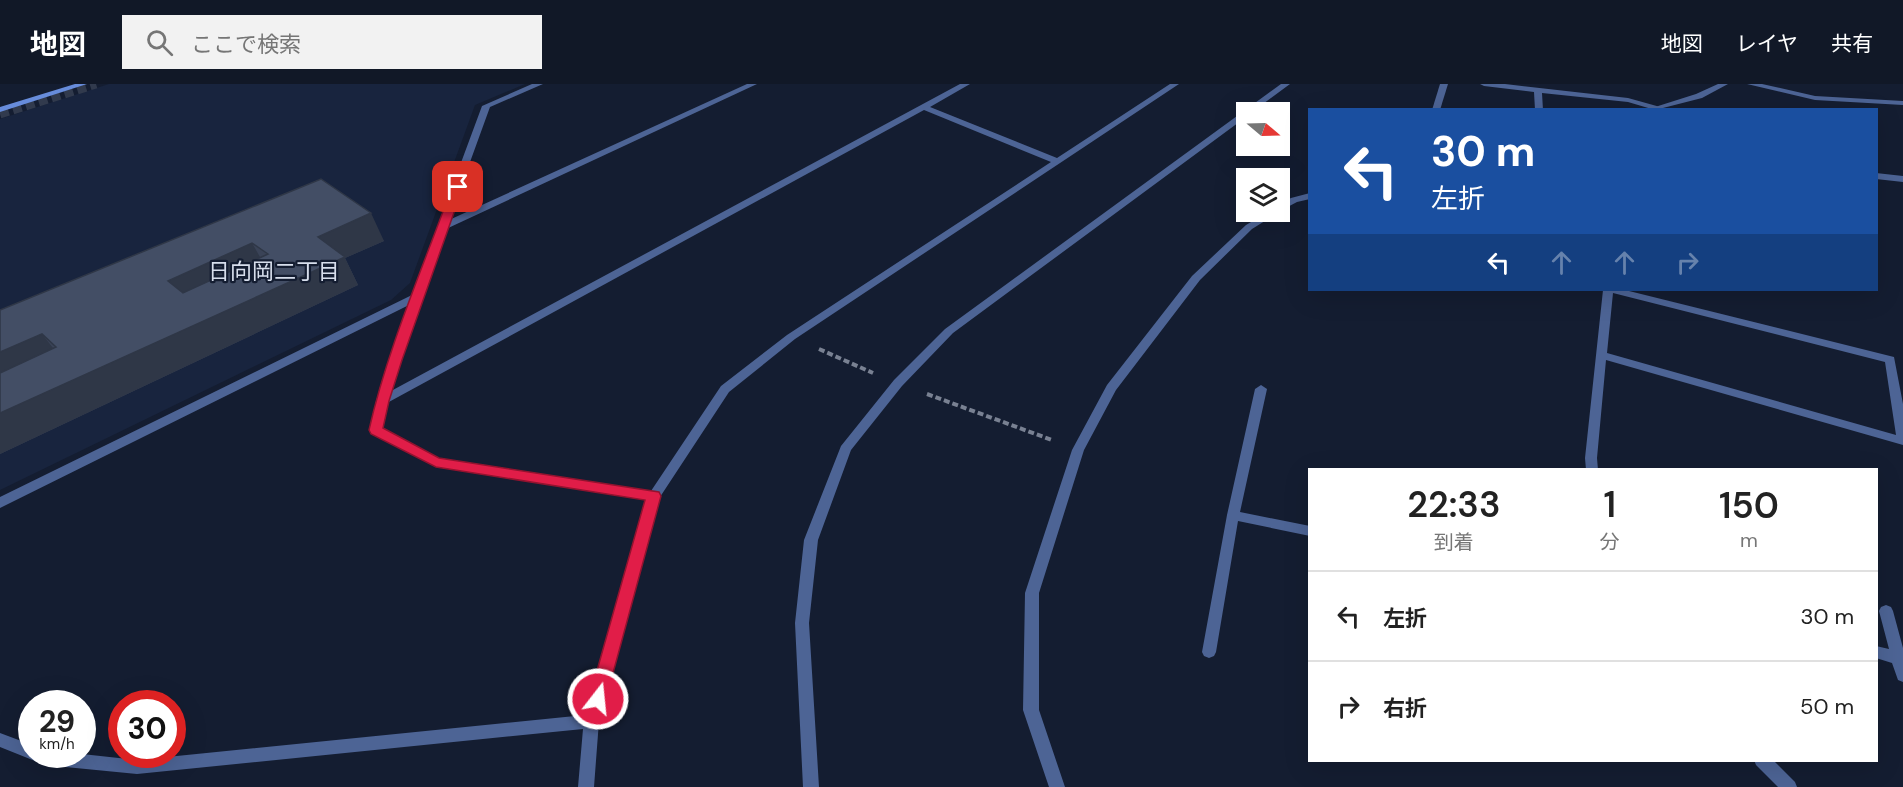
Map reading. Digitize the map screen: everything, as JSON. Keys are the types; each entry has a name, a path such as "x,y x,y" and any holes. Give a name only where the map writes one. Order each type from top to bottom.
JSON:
{"street":[{"path":"0,110 83,84"},
{"path":"540,84 486,106 417,297 382,401 376,430 436,462 654,496"},
{"path":"444,227 753,84"},
{"path":"382,401 966,84"},
{"path":"586,787 591,721 654,496 725,389 791,337 1175,84"},
{"path":"1262,102 1286,84"},
{"path":"1437,108 1444,84"},
{"path":"1484,84 1628,100 1663,108 1699,96 1724,84"},
{"path":"1751,84 1815,98 1903,103"},
{"path":"1538,91 1539,108"},
{"path":"924,106 1057,161"},
{"path":"811,787 802,623 811,540 845,449 898,383 949,331 1236,121"},
{"path":"1878,176 1903,179"},
{"path":"1290,202 1308,196"},
{"path":"1057,787 1031,710 1032,593 1078,450 1111,388 1196,278 1249,227 1257,222"},
{"path":"1592,468 1608,291"},
{"path":"1601,355 1903,440 1890,360 1619,291"},
{"path":"0,503 417,297"},
{"path":"1209,652 1233,515 1261,389"},
{"path":"1233,515 1308,531"},
{"path":"1886,611 1903,676"},
{"path":"1878,653 1898,658"},
{"path":"96,763 137,767 591,721"},
{"path":"0,740 18,747"},
{"path":"1764,762 1790,787"}],"path":[{"path":"791,337 883,377"},
{"path":"916,390 1078,450"}],"shaded area":[{"path":"109,84 525,84 475,105 410,283 391,300 0,490 0,119"}],"building":[{"path":"321,179 371,213 318,237 345,257 0,413 0,373 56,347 42,334 0,352 0,310","holes":["252,243 268,254 183,293 168,281"]}],"tunnel":[{"path":"0,114 96,84"}],"district":[{"name":"日向岡二丁目","path":"274,271"}],"route":[{"path":"458,187 417,297 382,401 376,430 436,462 654,496 598,699"}]}
